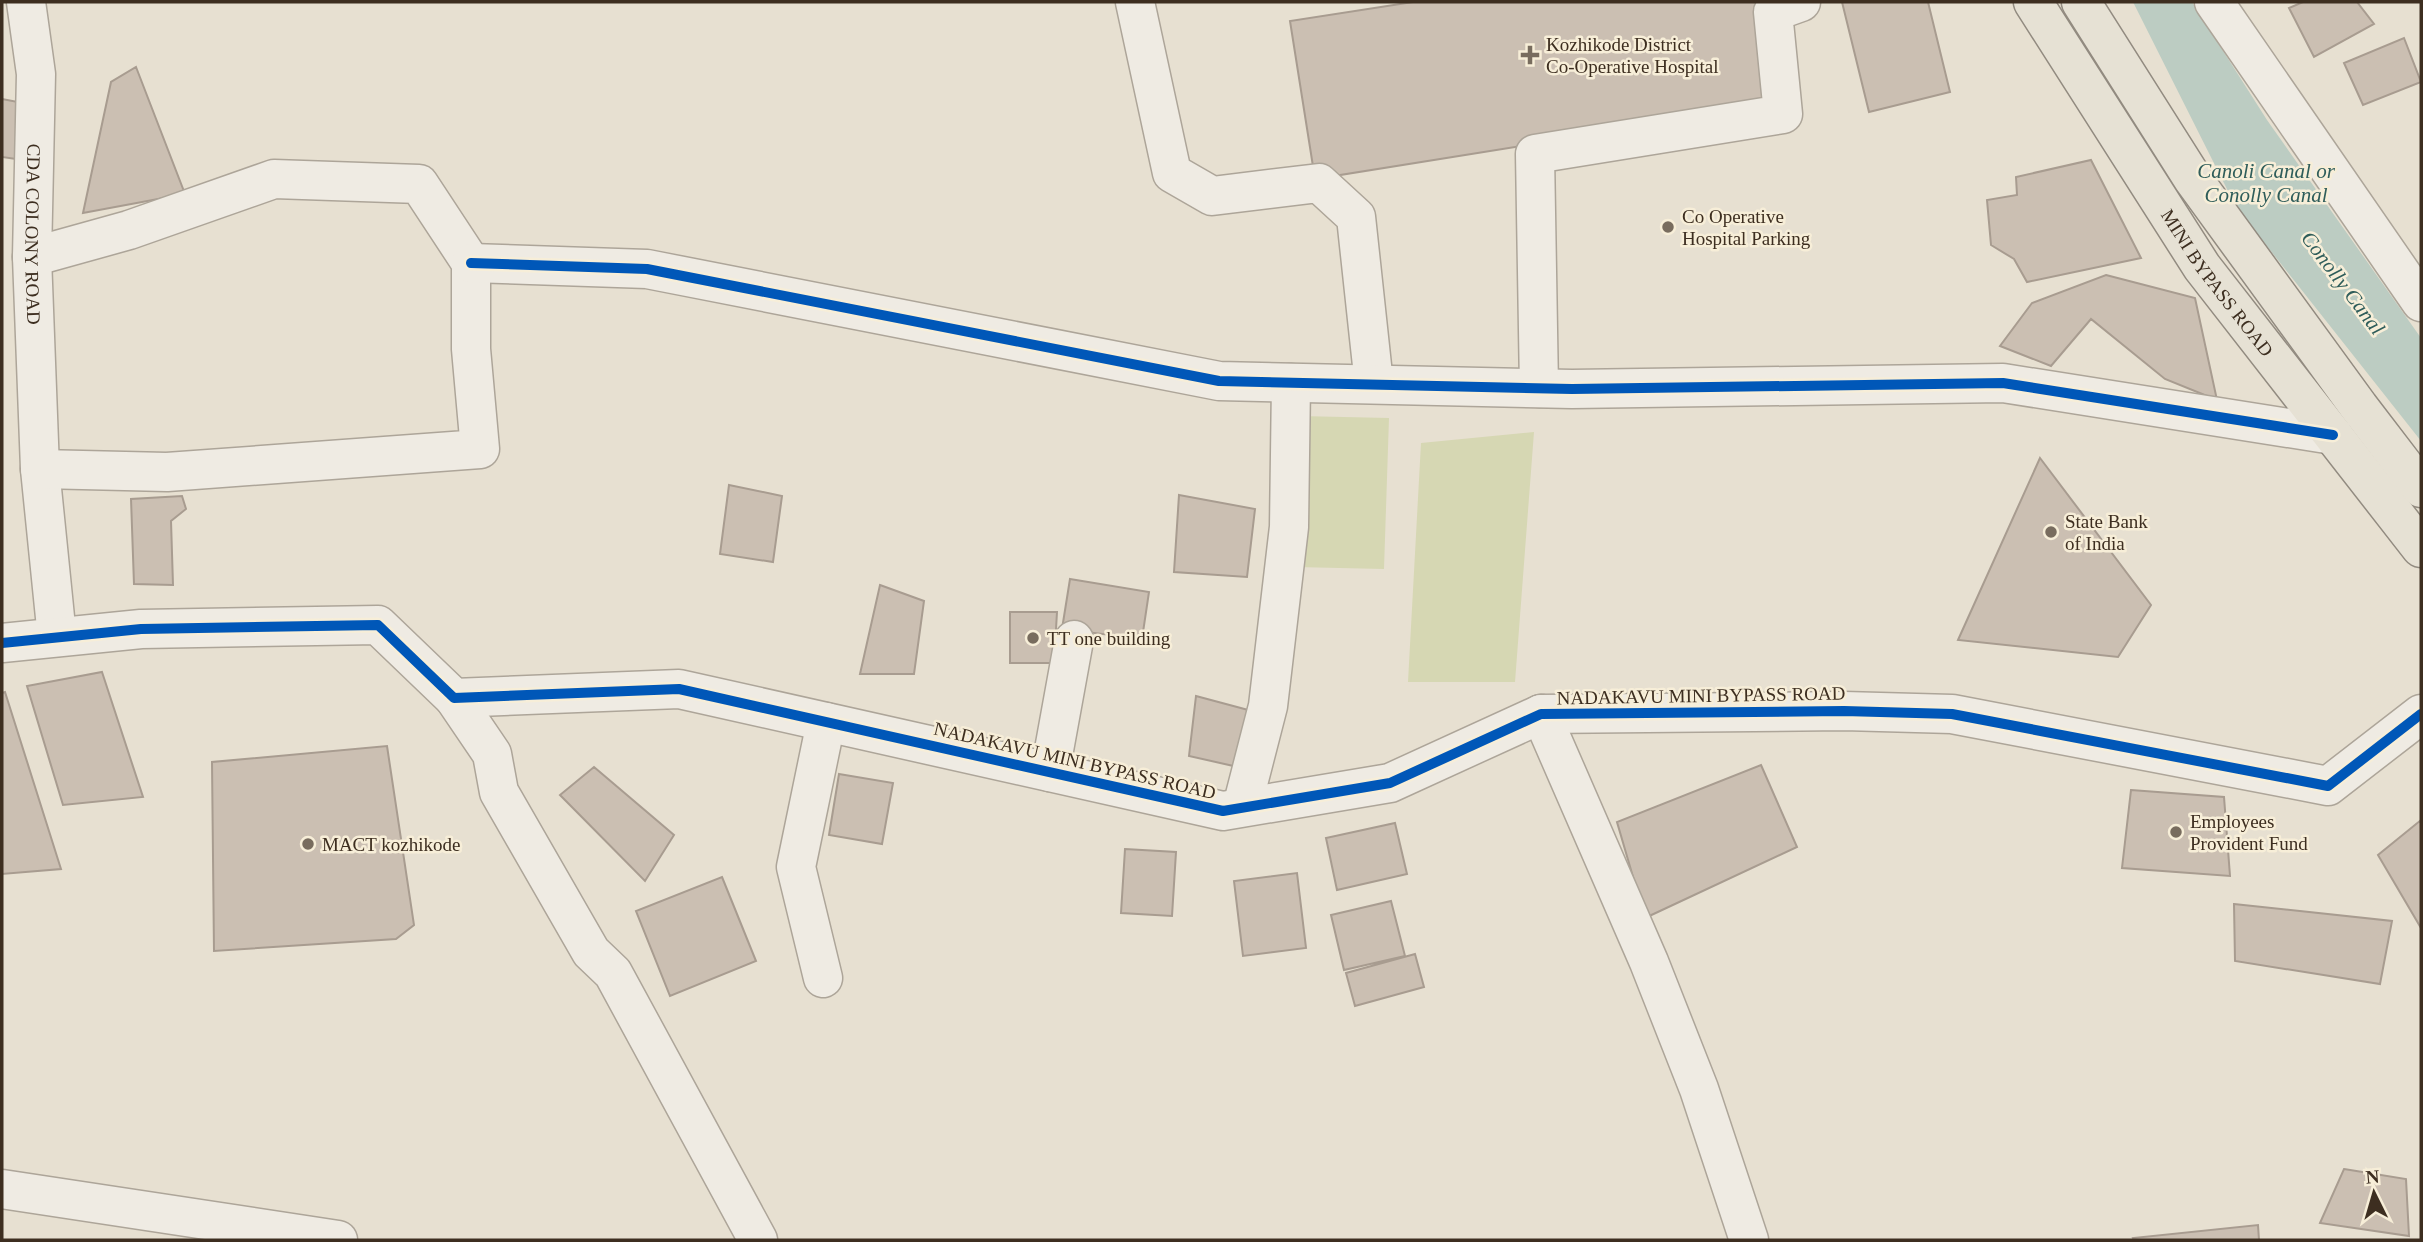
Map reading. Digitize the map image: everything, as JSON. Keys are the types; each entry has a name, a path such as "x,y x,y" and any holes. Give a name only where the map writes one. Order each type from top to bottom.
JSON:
{"main road":[{"name":"MINI BYPASS ROAD","path":"2033,2 2202,267 2421,548"},
{"path":"2081,2 2193,178 2421,488"}],"street":[{"name":"CDA COLONY ROAD","path":"26,2 36,74 32,257 40,469 57,638"},
{"path":"1135,2 1172,173 1212,196 1319,183 1356,216 1374,384"},
{"path":"1539,388 1535,154 1783,114 1773,12 1801,2"},
{"path":"2214,2 2421,302"},
{"path":"32,257 129,230 274,179 419,184 471,263 471,349 480,449 167,472 40,469"},
{"path":"471,263 647,269 1219,381 1539,388 2003,383 2333,435"},
{"path":"1242,807 1268,706 1289,527 1291,383"},
{"path":"2,643 141,629 378,625 454,698 492,754 499,792 591,952 613,973 758,1240"},
{"path":"1050,772 1074,640"},
{"name":"NADAKAVU MINI BYPASS ROAD","path":"454,698 679,689 1223,811 1390,783 1541,714 1844,711 1952,714 2328,786 2421,714"},
{"path":"1541,714 1659,987 1699,1089 1749,1240"},
{"path":"822,978 796,866 826,722"},
{"path":"2,1189 338,1240"}],"green space":[{"path":"1299,416 1389,418 1384,569 1295,567"},
{"path":"1534,432 1515,682 1408,682 1421,443"}],"water":[{"name":"Canoli Canal or Conolly Canal","path":"2133,2 2192,2 2267,120 2421,338 2421,441 2236,207"}],"building":[{"name":"Kozhikode District Co-Operative Hospital","path":"1413,2 1779,2 1795,102 1315,179 1290,21"},
{"path":"1842,2 1928,2 1950,92 1869,112"},
{"path":"2303,2 2357,2 2374,24 2314,57 2289,8"},
{"path":"2404,38 2421,82 2363,105 2344,63"},
{"path":"136,67 185,194 83,213 111,82"},
{"path":"2,99 18,102 23,160 2,157"},
{"path":"2091,160 2141,258 2027,282 2014,259 1991,245 1987,200 2017,195 2016,177"},
{"path":"2106,275 2195,298 2217,400 2165,379 2091,319 2051,366 2000,346 2032,303"},
{"name":"State Bank of India","path":"2040,458 2151,605 2118,657 1958,640"},
{"path":"729,485 782,496 773,562 720,554"},
{"path":"1179,495 1255,509 1247,577 1174,572"},
{"path":"182,496 186,509 171,521 173,585 134,584 131,499"},
{"path":"1070,579 1149,592 1142,639 1062,629"},
{"path":"880,585 924,601 914,674 860,674"},
{"name":"TT one building","path":"1010,612 1057,612 1054,663 1010,663"},
{"path":"102,672 143,797 63,805 27,686"},
{"path":"5,692 61,869 2,874 2,693"},
{"path":"1196,696 1252,711 1238,767 1189,756"},
{"name":"MACT kozhikode","path":"387,746 414,925 396,939 214,951 212,762"},
{"path":"1761,765 1797,847 1645,918 1617,822"},
{"path":"594,767 674,835 645,881 560,795"},
{"path":"839,774 893,783 882,844 829,835"},
{"name":"Employees Provident Fund","path":"2131,790 2224,797 2230,876 2122,868"},
{"path":"2421,820 2421,928 2378,855"},
{"path":"1395,823 1407,874 1337,890 1326,838"},
{"path":"1125,849 1176,852 1172,916 1121,913"},
{"path":"1297,873 1306,948 1243,956 1234,881"},
{"path":"722,877 756,961 670,996 636,911"},
{"path":"1391,901 1405,956 1344,970 1331,915"},
{"path":"2234,904 2392,921 2380,984 2235,961"},
{"path":"1415,954 1424,987 1355,1006 1346,973"},
{"path":"2344,1169 2406,1179 2409,1236 2320,1223"},
{"path":"2258,1225 2259,1240 2133,1238"}],"cycle path":[{"path":"471,263 647,269 1219,381 1572,389 2003,383 2333,435"},
{"path":"2,643 141,629 378,625 454,698 679,689 1223,811 1390,783 1541,714 1844,711 1952,714 2328,786 2421,714"}],"place":[{"name":"Kozhikode District Co-Operative Hospital","path":"1530,55"},
{"name":"Co Operative Hospital Parking","path":"1668,227"},
{"name":"State Bank of India","path":"2051,532"},
{"name":"TT one building","path":"1033,638"},
{"name":"Employees Provident Fund","path":"2176,832"},
{"name":"MACT kozhikode","path":"308,844"}],"water label":[{"name":"Conolly Canal","path":"2343,283"}]}
